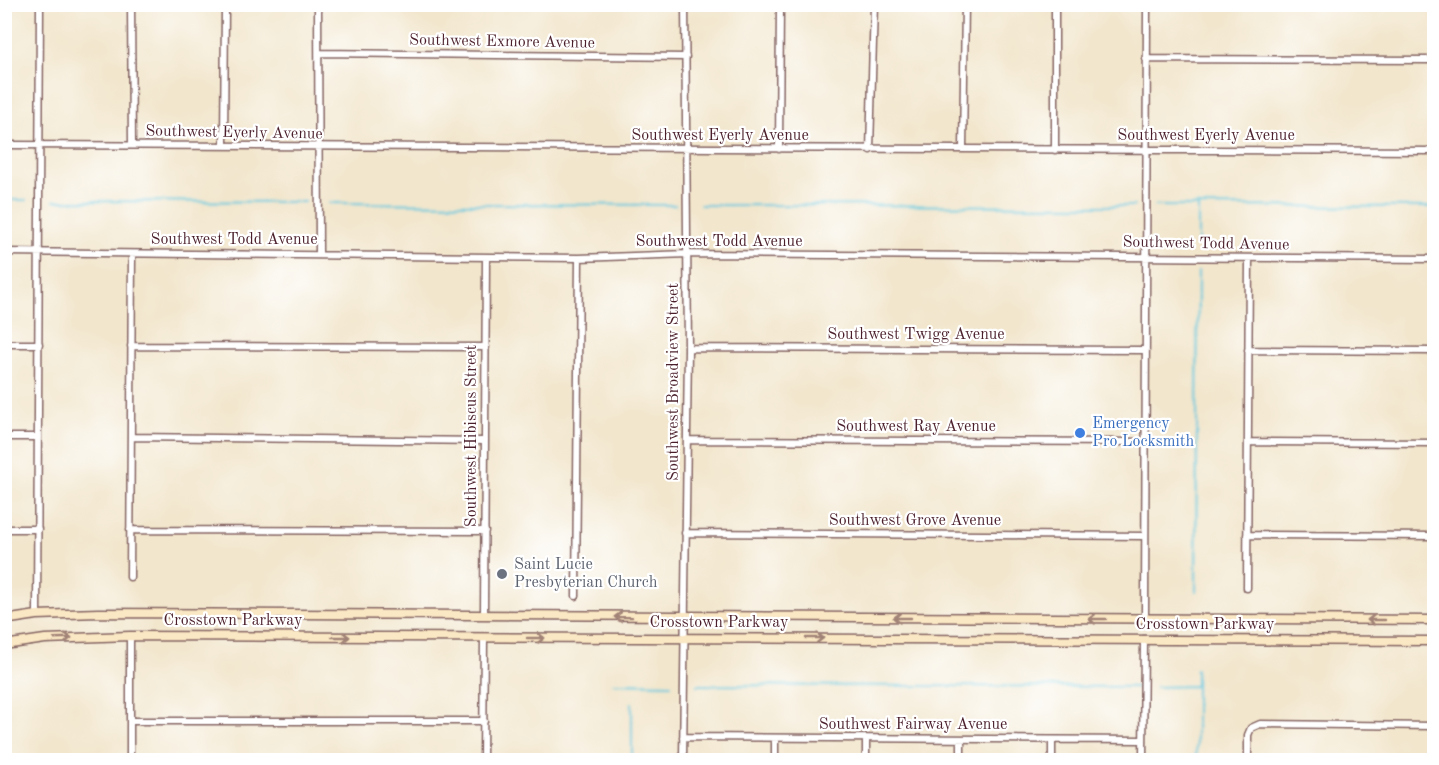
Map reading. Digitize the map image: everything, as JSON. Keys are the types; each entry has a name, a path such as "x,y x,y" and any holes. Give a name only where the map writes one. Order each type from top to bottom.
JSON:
{"main road":[{"name":"Crosstown Parkway","path":"4,620 37,615 98,613 1434,620"},
{"name":"Crosstown Parkway","path":"4,645 45,639 130,636 1434,641"}],"street":[{"path":"37,615 40,4"},
{"path":"131,4 132,145"},
{"path":"224,145 225,4"},
{"path":"318,4 319,253"},
{"name":"Southwest Broadview Street","path":"683,760 688,348 685,4"},
{"path":"779,149 780,4"},
{"path":"870,150 874,4"},
{"path":"963,149 965,4"},
{"path":"1055,4 1055,150"},
{"path":"1144,619 1147,4"},
{"name":"Southwest Exmore Avenue","path":"319,53 686,57"},
{"path":"1146,59 1434,60"},
{"name":"Southwest Eyerly Avenue","path":"4,144 687,150 1434,151"},
{"name":"Southwest Todd Avenue","path":"4,252 319,253 579,258 688,254 1434,259"},
{"path":"130,577 132,254"},
{"name":"Southwest Hibiscus Street","path":"484,615 486,256"},
{"path":"576,597 579,258"},
{"path":"1247,588 1249,258"},
{"path":"4,344 39,344"},
{"path":"131,346 486,347"},
{"name":"Southwest Twigg Avenue","path":"688,348 1145,350"},
{"path":"1248,350 1434,351"},
{"path":"4,437 38,437"},
{"path":"132,437 485,441"},
{"name":"Southwest Ray Avenue","path":"687,440 1145,442"},
{"path":"1248,442 1434,443"},
{"path":"4,529 38,529"},
{"path":"130,530 485,531"},
{"name":"Southwest Grove Avenue","path":"685,533 1145,536"},
{"path":"1247,535 1434,536"},
{"path":"130,636 130,760"},
{"path":"483,760 484,638"},
{"path":"1143,760 1144,639"},
{"path":"130,721 484,721"},
{"path":"1248,760 1248,735 1251,728 1260,724 1434,726"},
{"name":"Southwest Fairway Avenue","path":"683,737 1143,740"},
{"path":"775,738 775,760"},
{"path":"866,739 867,760"},
{"path":"961,739 961,760"},
{"path":"1052,740 1052,760"}],"waterway":[{"path":"4,200 26,200"},
{"path":"54,201 305,202"},
{"path":"330,203 675,205"},
{"path":"700,205 1134,206"},
{"path":"1198,205 1198,243"},
{"path":"1155,206 1434,207"},
{"path":"1196,591 1198,272"},
{"path":"1196,669 1196,760"},
{"path":"613,683 671,684"},
{"path":"697,685 1137,687"},
{"path":"1156,687 1195,686"},
{"path":"632,703 632,760"}],"place":[{"name":"Emergency Pro Locksmith","path":"1080,433"},
{"name":"Saint Lucie Presbyterian Church","path":"502,574"}]}
